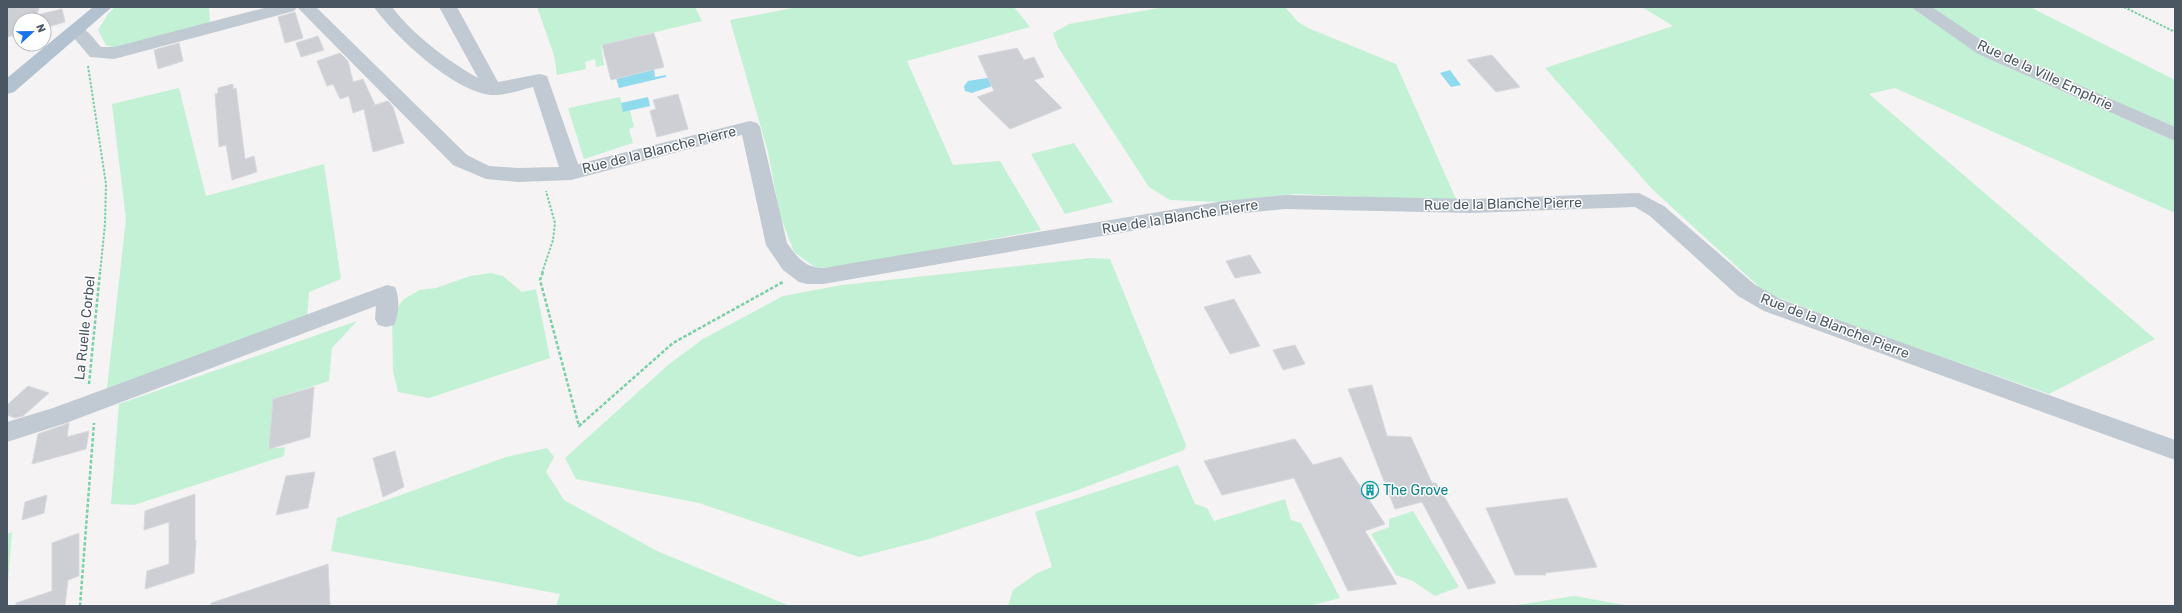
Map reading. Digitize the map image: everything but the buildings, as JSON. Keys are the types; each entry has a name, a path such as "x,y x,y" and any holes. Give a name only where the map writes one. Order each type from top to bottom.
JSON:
{"main road":[{"path":"7,88 103,7"}],"street":[{"name":"Rue de la Blanche Pierre","path":"96,53 114,53 291,7 460,160 486,172 518,175 571,173 750,127 777,245 790,264 807,276 823,276 1224,208 1284,202 1470,206 1639,200 1657,211 1746,290 1772,305 2175,450"},
{"path":"383,7 394,22 449,69 480,87 493,89 540,80 571,173"},
{"path":"448,7 493,89"},
{"name":"Rue de la Ville Emphrie","path":"1920,7 1984,50 2175,135"},
{"path":"76,31 96,53"},
{"path":"7,432 86,406 387,293 386,319"}],"path":[{"path":"2124,7 2175,32"},
{"name":"La Ruelle Corbel","path":"80,606 94,420 86,406 105,224 106,184 88,65 96,53"},
{"path":"546,191 555,223 553,240 540,280 578,426 673,343 703,325 782,285 786,278"}],"green space":[{"path":"115,7 209,7 210,23 119,49 106,45 98,30 108,14"},
{"path":"537,7 695,7 702,21 601,45 604,65 596,67 595,59 585,62 586,69 557,75 554,55"},
{"path":"798,7 1014,7 1030,27 907,61 953,165 1000,161 1041,230 850,266 816,268 794,252 780,215 768,152 730,20"},
{"path":"1164,7 1285,7 1298,22 1308,28 1396,64 1457,201 1296,194 1219,202 1170,200 1149,187 1058,47 1053,33 1069,24"},
{"path":"1642,7 1913,7 2039,81 2175,141 2175,213 1895,88 1869,94 2155,339 2049,394 1882,336 1766,293 1653,190 1545,68 1673,26"},
{"path":"1927,7 2030,7 2175,80 2175,129 1984,44"},
{"path":"179,88 206,196 324,164 341,279 309,292 307,319 107,388 126,219 112,104"},
{"path":"620,97 623,111 630,110 634,127 629,129 633,143 584,159 568,108"},
{"path":"1074,143 1113,202 1065,214 1031,154"},
{"path":"1091,258 1110,259 1186,445 1184,450 1075,491 929,539 859,557 699,503 576,479 565,458 668,365 703,339 783,296 842,285"},
{"path":"491,273 503,276 522,292 536,289 550,358 429,398 398,392 393,371 392,315 403,300 419,290 436,288 470,276"},
{"path":"357,321 332,348 329,381 273,399 269,449 285,447 284,456 134,505 111,504 119,404"},
{"path":"547,448 554,457 546,472 564,500 657,551 790,606 556,606 560,594 331,551 337,518 506,457"},
{"path":"1178,465 1195,504 1207,508 1214,521 1285,499 1291,520 1301,523 1340,598 1309,606 1008,606 1013,590 1037,573 1052,567 1035,512"},
{"path":"1413,511 1459,587 1435,596 1413,581 1396,575 1371,534 1389,527 1389,519"},
{"path":"12,532 7,596 7,534"},
{"path":"1574,596 1630,606 1511,606"}],"water":[{"path":"654,69 655,77 666,75 666,77 619,88 616,78"},
{"path":"1450,70 1461,85 1451,87 1440,73"},
{"path":"993,77 998,84 972,93 965,91 964,86 968,81"},
{"path":"648,97 650,106 623,112 621,103"}],"place":[{"name":"The Grove","path":"1370,490"}]}
